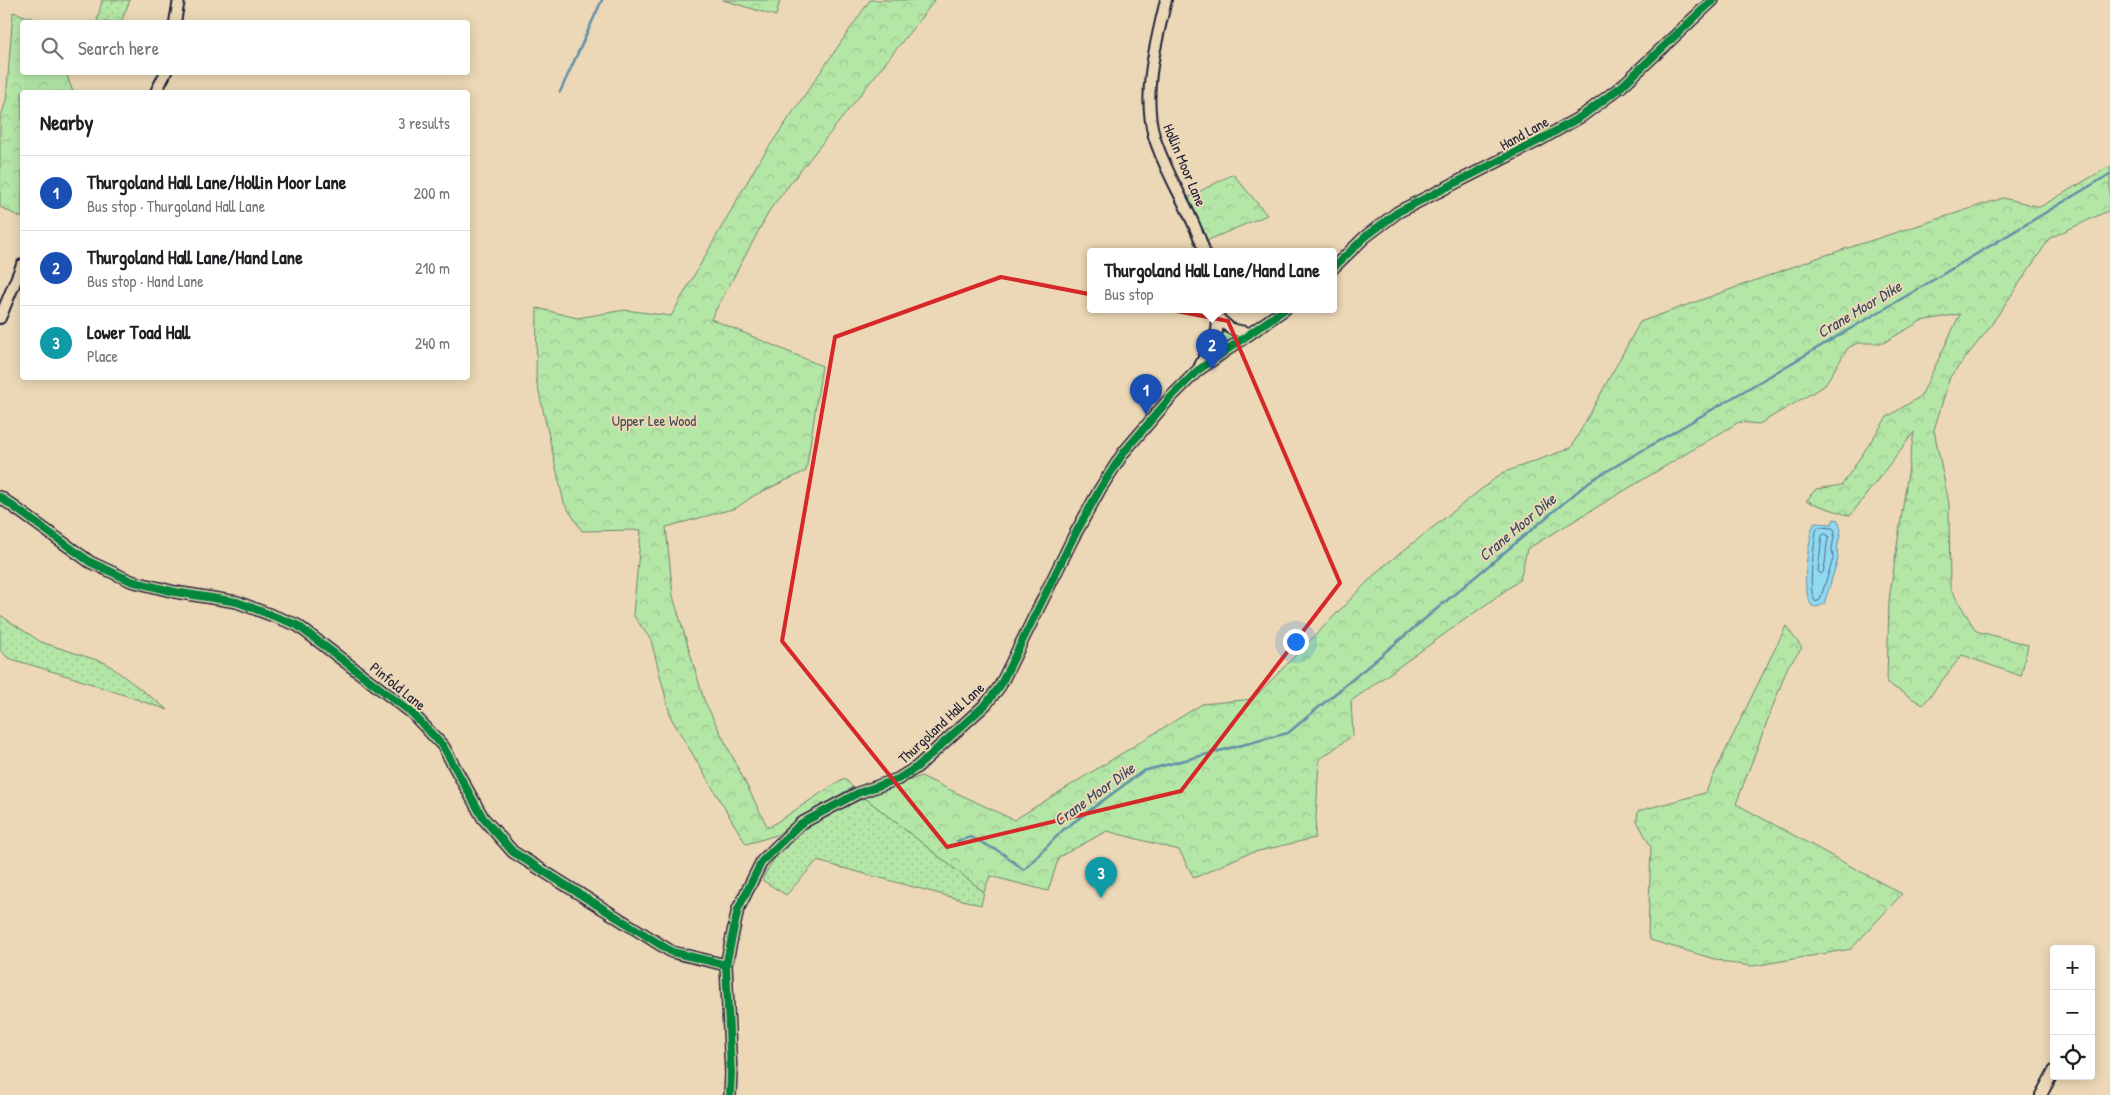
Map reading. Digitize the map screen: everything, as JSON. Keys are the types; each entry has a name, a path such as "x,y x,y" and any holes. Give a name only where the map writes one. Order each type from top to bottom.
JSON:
{"street":[{"path":"175,20 179,0"},
{"name":"Hollin Moor Lane","path":"1166,0 1153,60 1149,97 1150,119 1154,137 1192,219 1203,248"},
{"name":"Hand Lane","path":"1337,264 1365,237 1398,212 1540,140 1582,116 1622,86 1713,0"},
{"path":"157,90 164,75"},
{"path":"0,318 20,270"},
{"path":"1218,313 1231,329 1249,333"},
{"path":"1197,371 1217,331 1218,313"},
{"path":"1197,371 1279,313"},
{"name":"Thurgoland Hall Lane","path":"730,1095 726,965 738,910 766,855 800,824 858,793 898,779 917,768 986,704 1000,686 1100,489 1124,452 1170,398 1197,371"},
{"name":"Pinfold Lane","path":"0,497 90,562 131,581 175,592 238,602 297,625 412,713 443,746 483,818 512,852 666,949 690,957 726,965"},
{"path":"2041,1095 2050,1078"}],"highlighted area":[{"path":"1001,277 1228,321 1340,583 1181,791 947,847 782,641 835,337"}],"green space":[{"path":"102,0 130,0 122,20 97,20"},
{"path":"723,0 780,0 776,16"},
{"name":"Upper Lee Wood","path":"870,0 935,0 771,208 711,319 822,366 806,471 755,495 736,508 666,527 673,596 704,700 768,828 844,778 853,787 796,820 777,835 746,844 671,718 651,640 633,615 641,530 582,531 564,503 536,379 537,308 577,318 625,310 671,316 758,163"},
{"path":"13,12 38,20 20,20 20,75 67,75 72,90 20,90 20,217 0,207 0,119 6,101"},
{"path":"2110,166 2110,210 2050,238 1987,331 1950,377 1934,430 1949,504 1950,588 1976,631 2028,645 2021,676 1962,655 1923,705 1887,683 1889,600 1914,432 1850,516 1806,501 1816,489 1842,485 1887,417 1921,396 1960,314 1921,321 1883,343 1857,343 1848,348 1824,386 1759,424 1739,422 1527,549 1520,580 1351,701 1353,735 1319,760 1315,838 1246,854 1194,878 1179,850 1107,831 1059,857 1048,891 990,876 984,892 865,798 921,776 1014,820 1202,704 1253,699 1380,569 1502,473 1571,448 1640,322 1820,257 2003,198 2040,207"},
{"path":"1233,174 1267,215 1206,241 1187,198"},
{"path":"1220,326 1237,336 1207,359"},
{"path":"0,615 41,642 106,663 168,710 8,658 0,650"},
{"path":"1786,626 1802,648 1788,666 1736,804 1902,894 1851,949 1753,966 1728,963 1650,940 1648,934 1651,847 1637,821 1638,811 1705,793"},
{"path":"865,798 984,892 981,905 817,861 786,895 762,880 778,853 793,837 823,818"}],"water":[{"path":"1834,519 1838,520 1841,530 1837,549 1838,559 1824,604 1817,607 1812,606 1808,598 1805,578 1812,528 1815,523 1832,524"}],"waterway":[{"path":"560,92 602,0"},
{"name":"Crane Moor Dike","path":"957,841 971,837 1002,853 1024,870 1063,830 1143,771 1288,733 1590,481 1908,295 2110,174"}],"cycle path":[{"path":"1337,264 1365,237 1398,212 1540,140 1582,116 1622,86 1713,0"},
{"path":"730,1095 731,1073 726,965 738,909 762,861 800,824 858,793 898,779 917,767 986,704 1000,686 1073,538 1100,489 1124,452 1170,398 1197,371 1279,313"},
{"path":"0,497 90,562 131,581 175,592 237,602 297,625 412,713 443,746 483,818 513,852 672,952 726,965"}],"place":[{"name":"Thurgoland Hall Lane/Hand Lane","path":"1212,370"},
{"name":"Thurgoland Hall Lane/Hollin Moor Lane","path":"1146,415"},
{"name":"Lower Toad Hall","path":"1101,898"}]}
